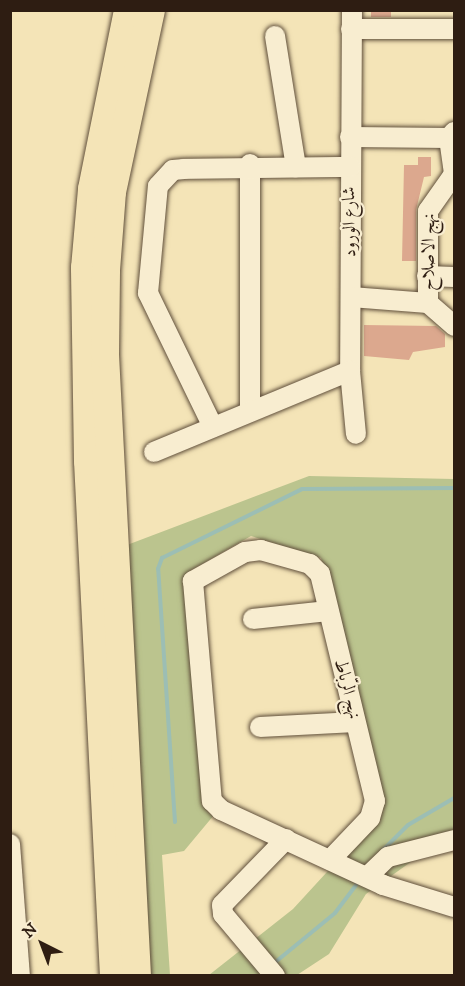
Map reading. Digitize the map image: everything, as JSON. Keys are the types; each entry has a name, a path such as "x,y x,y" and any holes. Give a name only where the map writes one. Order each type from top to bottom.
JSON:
{"highway":[{"path":"114,975 88,461 85,268 92,189 128,10"},
{"path":"137,975 105,354 106,270 111,192 151,10"}],"street":[{"path":"352,20 454,29"},
{"name":"شارع الورود","path":"352,20 350,371 356,434"},
{"path":"275,36 296,166"},
{"path":"350,137 452,135 454,173"},
{"path":"250,164 250,409"},
{"path":"213,427 148,293 158,186 173,170 250,164 350,167"},
{"name":"نهج الاصلاح","path":"428,303 428,211 454,173"},
{"path":"427,276 454,277"},
{"path":"351,297 428,303 454,326"},
{"path":"154,452 250,409 350,371"},
{"name":"نهج الرّباط","path":"286,839 212,801 193,581 253,550 317,568 328,611 375,812 330,860"},
{"path":"253,619 328,611"},
{"path":"260,728 355,722"},
{"path":"274,975 223,914 222,905 286,839 367,877 454,907"},
{"path":"367,877 388,857 454,840"},
{"path":"10,844 20,975"}],"green space":[{"path":"309,476 454,479 454,831 366,894 329,954 297,975 209,975 293,909 382,812 321,558 251,536 188,572 202,805 214,815 184,851 162,855 170,975 147,975 127,545"}],"building":[{"path":"371,10 391,10 391,17 371,17"},
{"path":"418,157 431,157 431,176 424,177 416,210 416,261 402,261 404,165 418,165"},
{"path":"364,325 436,326 445,334 445,347 413,352 409,360 364,356"}],"waterway":[{"path":"175,822 158,569 162,558 302,489 454,488"},
{"path":"383,850 408,825 454,798"},
{"path":"273,964 335,913 360,880"}]}
